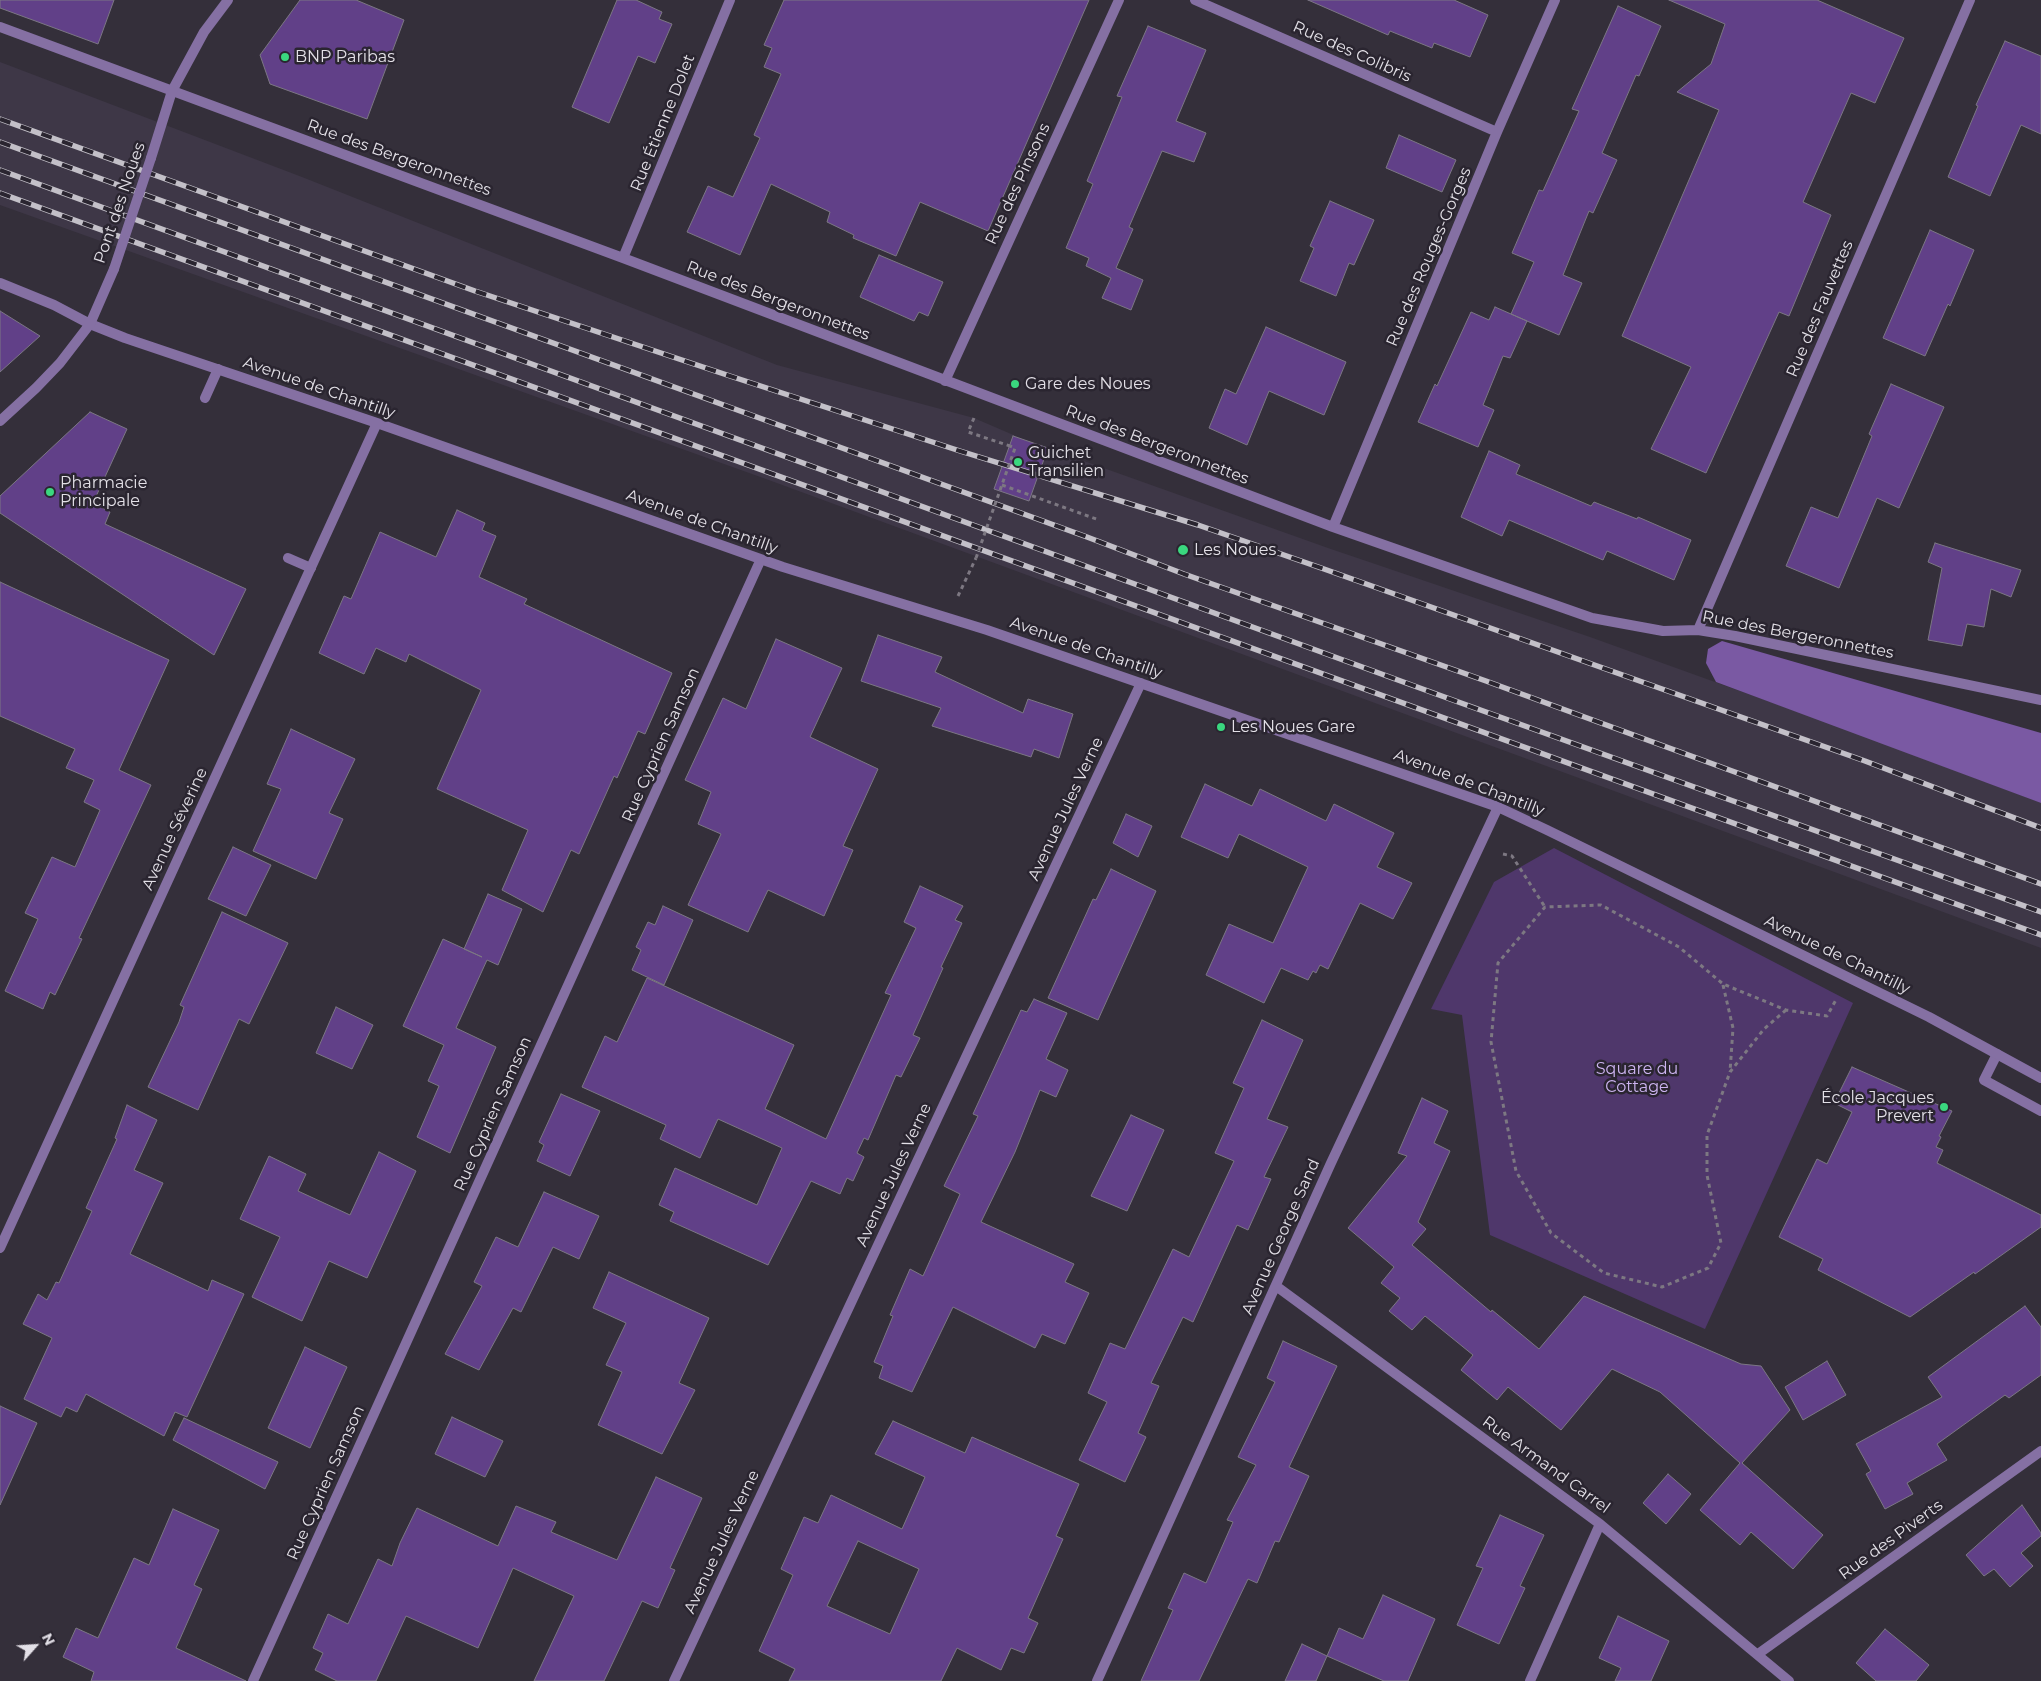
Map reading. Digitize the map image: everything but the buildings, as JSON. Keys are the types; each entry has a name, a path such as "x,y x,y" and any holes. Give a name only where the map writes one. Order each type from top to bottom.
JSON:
{"street":[{"name":"Pont des Noues","path":"0,421 60,363 90,324 114,269 172,91 204,32 228,0"},
{"name":"Rue Étienne Dolet","path":"623,258 730,0"},
{"name":"Rue des Pinsons","path":"945,381 1119,0"},
{"name":"Rue des Colibris","path":"1195,0 1497,132"},
{"name":"Rue des Rouges-Gorges","path":"1334,527 1497,132 1555,0"},
{"name":"Rue des Fauvettes","path":"1698,630 1970,0"},
{"name":"Rue des Bergeronnettes","path":"0,27 623,258 1334,527 1592,618 1663,631 1698,630 2041,700"},
{"name":"Avenue de Chantilly","path":"0,283 54,304 90,324 125,338 377,423 761,559 930,614 987,630 1498,808 1556,834 1929,1017 2041,1078"},
{"path":"205,398 218,370"},
{"name":"Avenue Séverine","path":"0,1248 377,423"},
{"path":"288,558 311,568"},
{"name":"Rue Cyprien Samson","path":"253,1681 761,559"},
{"name":"Avenue Jules Verne","path":"674,1681 1142,683"},
{"name":"Avenue George Sand","path":"1096,1681 1331,1163 1498,808"},
{"path":"1997,1054 1984,1080 2041,1111"},
{"name":"Rue Armand Carrel","path":"1276,1286 1600,1524 1789,1681"},
{"name":"Rue des Piverts","path":"1758,1654 2041,1451"},
{"path":"1530,1681 1600,1524"}],"path":[{"path":"959,593 976,558 1015,448 968,432 974,418"},
{"path":"1002,485 1099,520"},
{"path":"1478,850 1512,856 1545,907"},
{"path":"1723,984 1733,1028 1730,1072 1707,1135 1707,1175 1720,1242 1708,1268 1662,1287 1604,1273 1552,1233 1516,1171 1491,1042 1498,962 1545,907 1601,905 1679,947 1723,984 1786,1010 1826,1016 1849,978"},
{"path":"1730,1072 1764,1029 1786,1010"}],"shaded area":[{"path":"0,62 302,177 777,365 974,418 1025,440 1328,548 1590,637 1840,727 2041,803 2041,948 766,479 0,205"},
{"path":"1722,641 2041,733 2041,803 1716,682 1706,663 1708,649"}],"green space":[{"name":"Square du Cottage","path":"1554,848 1853,1003 1705,1329 1490,1235 1462,1015 1431,1009 1494,882"}],"railway":[{"path":"0,119 475,291 960,451 1198,525 1865,761 2041,828"},
{"path":"0,142 2041,884"},
{"path":"0,170 1450,699 2041,912"},
{"path":"0,193 2041,935"}],"place":[{"name":"BNP Paribas","path":"285,57"},
{"name":"Gare des Noues","path":"1015,384"},
{"name":"Guichet Transilien","path":"1018,462"},
{"name":"Pharmacie Principale","path":"50,492"},
{"name":"Les Noues","path":"1183,550"},
{"name":"Les Noues Gare","path":"1221,727"},
{"name":"École Jacques Prevert","path":"1944,1107"}]}
